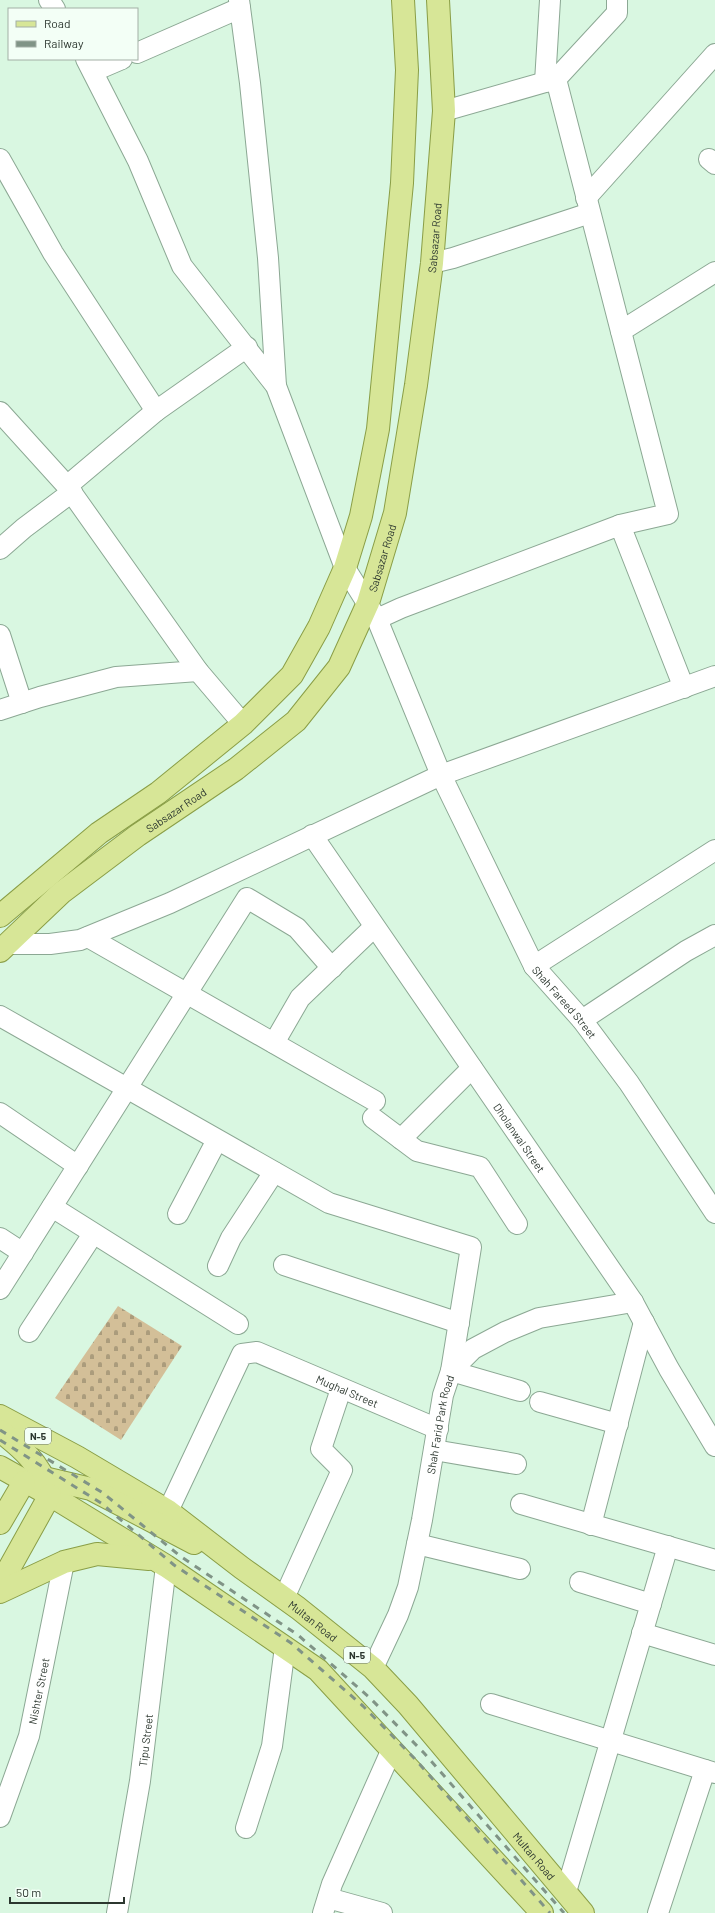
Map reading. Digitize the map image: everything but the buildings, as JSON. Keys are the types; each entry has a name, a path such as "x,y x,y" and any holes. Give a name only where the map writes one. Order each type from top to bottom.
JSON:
{"main road":[{"path":"0,916 99,833 158,793 243,724 292,675 320,627 345,568 362,516 378,429 392,299 402,183 407,70 403,0"},
{"name":"Sabsazar Road","path":"4,948 42,909 61,893 138,835 236,769 296,721 339,666 372,611 395,513 436,262 448,109 438,0"},
{"path":"23,896 42,909"},
{"name":"Multan Road","path":"0,1416 76,1457 168,1510 373,1668 408,1705 583,1913"},
{"path":"0,1431 27,1452 40,1485 0,1585"},
{"path":"0,1467 40,1485 160,1563 318,1670 542,1913"},
{"path":"0,1523 40,1485 91,1489 242,1568"},
{"path":"0,1592 64,1562 97,1554 160,1563"}],"street":[{"path":"449,0 448,109 550,81 621,4"},
{"path":"372,611 620,525 668,514 588,206 550,81 550,0"},
{"path":"138,52 240,4 268,258 276,386"},
{"path":"436,262 588,206 715,55"},
{"path":"117,60 90,65 138,161 182,266 247,347 276,386"},
{"path":"0,159 53,253 156,412"},
{"path":"621,331 715,272"},
{"path":"0,549 156,412 247,347"},
{"name":"Shah Fareed Street","path":"276,386 345,568 372,611 441,775 534,966 582,1020 629,1083 715,1213"},
{"path":"0,412 70,489 198,671 243,724"},
{"path":"620,525 684,688"},
{"path":"0,635 22,703"},
{"path":"0,710 116,677 198,671"},
{"path":"4,948 50,944 80,940 88,937 170,903 441,775 715,676"},
{"name":"Dholanwal Street","path":"312,835 633,1302 669,1370 715,1446"},
{"path":"534,966 715,850"},
{"path":"0,1289 247,898 297,928 332,968"},
{"path":"274,1043 300,998 374,927"},
{"path":"582,1020 686,951 715,935"},
{"path":"88,937 274,1043 374,1109 401,1139 417,1151 480,1168 517,1224"},
{"path":"0,1016 329,1203 471,1247 451,1371 520,1390"},
{"path":"401,1139 472,1068"},
{"path":"0,1113 78,1166"},
{"path":"178,1214 217,1140"},
{"path":"218,1266 231,1238 274,1172"},
{"path":"52,1207 238,1324"},
{"path":"29,1332 93,1234"},
{"path":"0,1238 23,1253"},
{"path":"284,1265 459,1323"},
{"name":"Shah Farid Park Road","path":"373,1668 398,1615 408,1587 443,1395 451,1371 473,1349 505,1332 532,1321 633,1302"},
{"path":"591,1525 644,1322"},
{"name":"Mughal Street","path":"168,1510 242,1354 257,1352 438,1428"},
{"path":"284,1598 342,1470 322,1449 341,1388"},
{"path":"540,1402 618,1424"},
{"path":"434,1450 516,1464"},
{"path":"520,1504 715,1560"},
{"path":"417,1544 520,1569"},
{"path":"566,1892 668,1546"},
{"name":"Nishter Street","path":"0,1816 29,1736 64,1562"},
{"name":"Tipu Street","path":"117,1913 140,1782 160,1563"},
{"path":"580,1582 651,1604"},
{"path":"642,1633 715,1655"},
{"path":"246,1828 272,1746 285,1647"},
{"path":"490,1704 710,1772 658,1913"},
{"path":"382,1913 326,1906 332,1884 392,1749"}],"green space":[{"path":"118,1306 182,1346 121,1440 55,1398"}],"railway":[{"path":"0,1430 103,1493 180,1556 298,1635 370,1698 424,1753 564,1913"},
{"path":"0,1440 101,1503 174,1565 291,1643 363,1706 416,1760 550,1913"}]}
